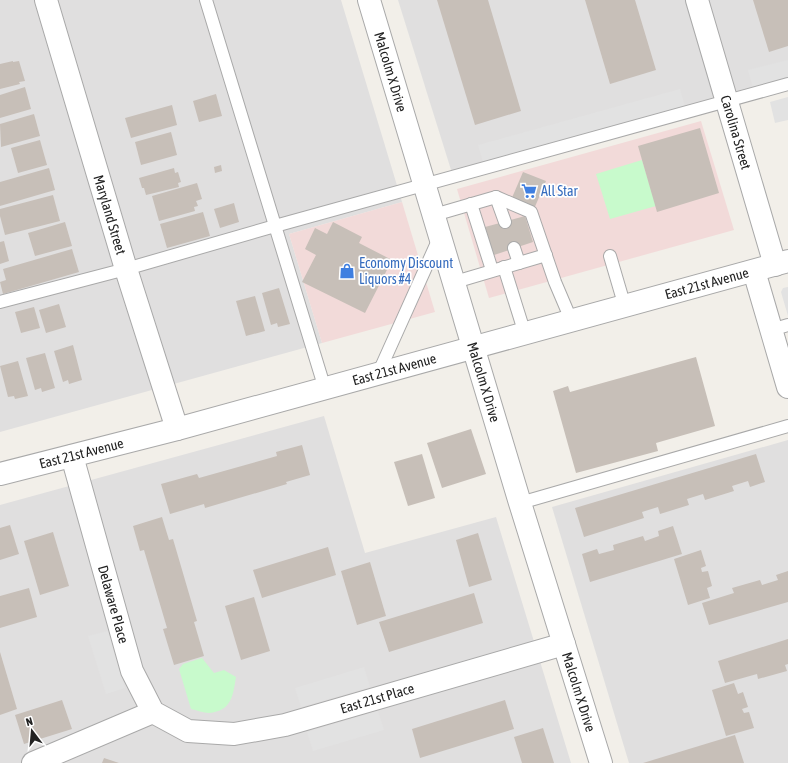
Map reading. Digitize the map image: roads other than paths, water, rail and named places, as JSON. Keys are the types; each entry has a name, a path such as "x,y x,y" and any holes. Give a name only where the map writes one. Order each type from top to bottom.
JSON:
{"street":[{"name":"Maryland Street","path":"46,0 126,269 177,429"},
{"name":"Malcolm X Drive","path":"370,0 520,503 601,763"},
{"name":"Carolina Street","path":"697,0 727,101 781,263"},
{"name":"East 21st Avenue","path":"0,474 177,429 572,322 781,263"},
{"path":"754,271 780,328 787,379"},
{"name":"Delaware Place","path":"72,456 132,672 153,712"},
{"name":"East 21st Place","path":"153,712 188,731 234,734 285,725 564,644"},
{"path":"33,763 153,712"}],"lane":[{"path":"206,0 325,389"},
{"path":"0,302 126,269 275,226 788,84"},
{"path":"378,374 437,225 471,204 496,197 531,212 554,282 572,322"},
{"path":"496,197 505,222"},
{"path":"471,204 492,270"},
{"path":"514,248 519,263"},
{"path":"455,282 546,255"},
{"path":"610,256 625,307"},
{"path":"504,267 525,334"},
{"path":"520,503 788,426"}],"place":[{"name":"All Star","path":"529,191"},
{"name":"Economy Discount Liquors #4","path":"347,271"}]}
